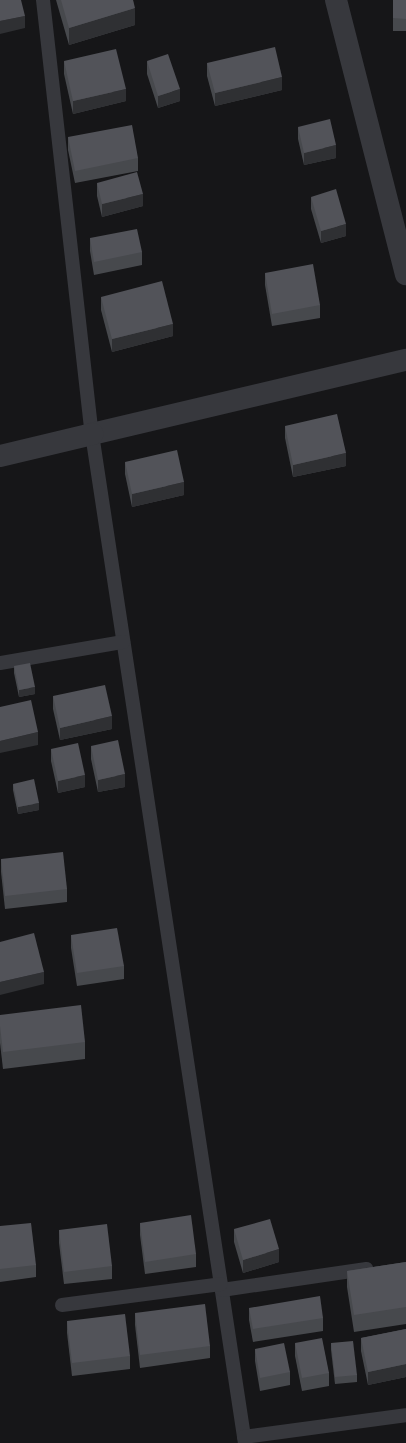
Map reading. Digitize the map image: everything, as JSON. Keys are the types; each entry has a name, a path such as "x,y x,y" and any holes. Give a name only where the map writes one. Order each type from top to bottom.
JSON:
{"street":[{"path":"336,0 406,274"},
{"path":"0,456 406,360"}],"lane":[{"path":"43,0 92,434 245,1440 406,1416"},
{"path":"0,663 123,642"},
{"path":"62,1305 222,1287 383,1266"}],"building":[{"path":"0,0 21,0 25,16 0,21"},
{"path":"61,0 133,0 135,8 69,28"},
{"path":"393,0 406,0 406,19 393,18"},
{"path":"275,47 282,77 215,93 207,63"},
{"path":"116,49 126,89 73,101 64,61"},
{"path":"168,54 180,89 158,96 147,61"},
{"path":"330,119 336,145 304,153 298,127"},
{"path":"132,125 138,158 75,171 68,137"},
{"path":"137,172 143,194 102,204 97,183"},
{"path":"336,189 346,224 321,231 311,197"},
{"path":"137,229 142,252 94,262 90,238"},
{"path":"313,264 320,305 272,314 265,273"},
{"path":"162,281 173,324 112,339 101,297"},
{"path":"337,414 346,453 293,465 285,426"},
{"path":"177,450 184,482 132,494 125,462"},
{"path":"30,663 35,687 19,690 14,666"},
{"path":"105,685 112,716 60,728 53,696"},
{"path":"31,700 38,732 0,741 0,707"},
{"path":"118,740 125,774 98,780 91,746"},
{"path":"78,743 85,775 58,781 51,749"},
{"path":"34,779 39,803 18,807 13,784"},
{"path":"63,852 67,889 5,896 1,859"},
{"path":"117,928 124,966 77,973 71,935"},
{"path":"34,933 44,972 0,982 0,942"},
{"path":"81,1005 85,1042 3,1052 0,1015"},
{"path":"191,1215 196,1254 145,1262 140,1223"},
{"path":"270,1219 279,1249 243,1260 234,1229"},
{"path":"31,1223 36,1265 0,1269 0,1226"},
{"path":"107,1224 112,1266 64,1272 59,1230"},
{"path":"406,1262 406,1307 354,1315 347,1271"},
{"path":"320,1296 323,1318 253,1329 249,1308"},
{"path":"205,1304 210,1346 140,1355 135,1313"},
{"path":"125,1314 130,1356 72,1363 67,1321"},
{"path":"406,1329 406,1364 368,1372 361,1338"},
{"path":"322,1338 329,1373 302,1378 295,1343"},
{"path":"353,1341 357,1375 335,1377 331,1343"},
{"path":"284,1343 290,1372 260,1378 255,1349"}]}
